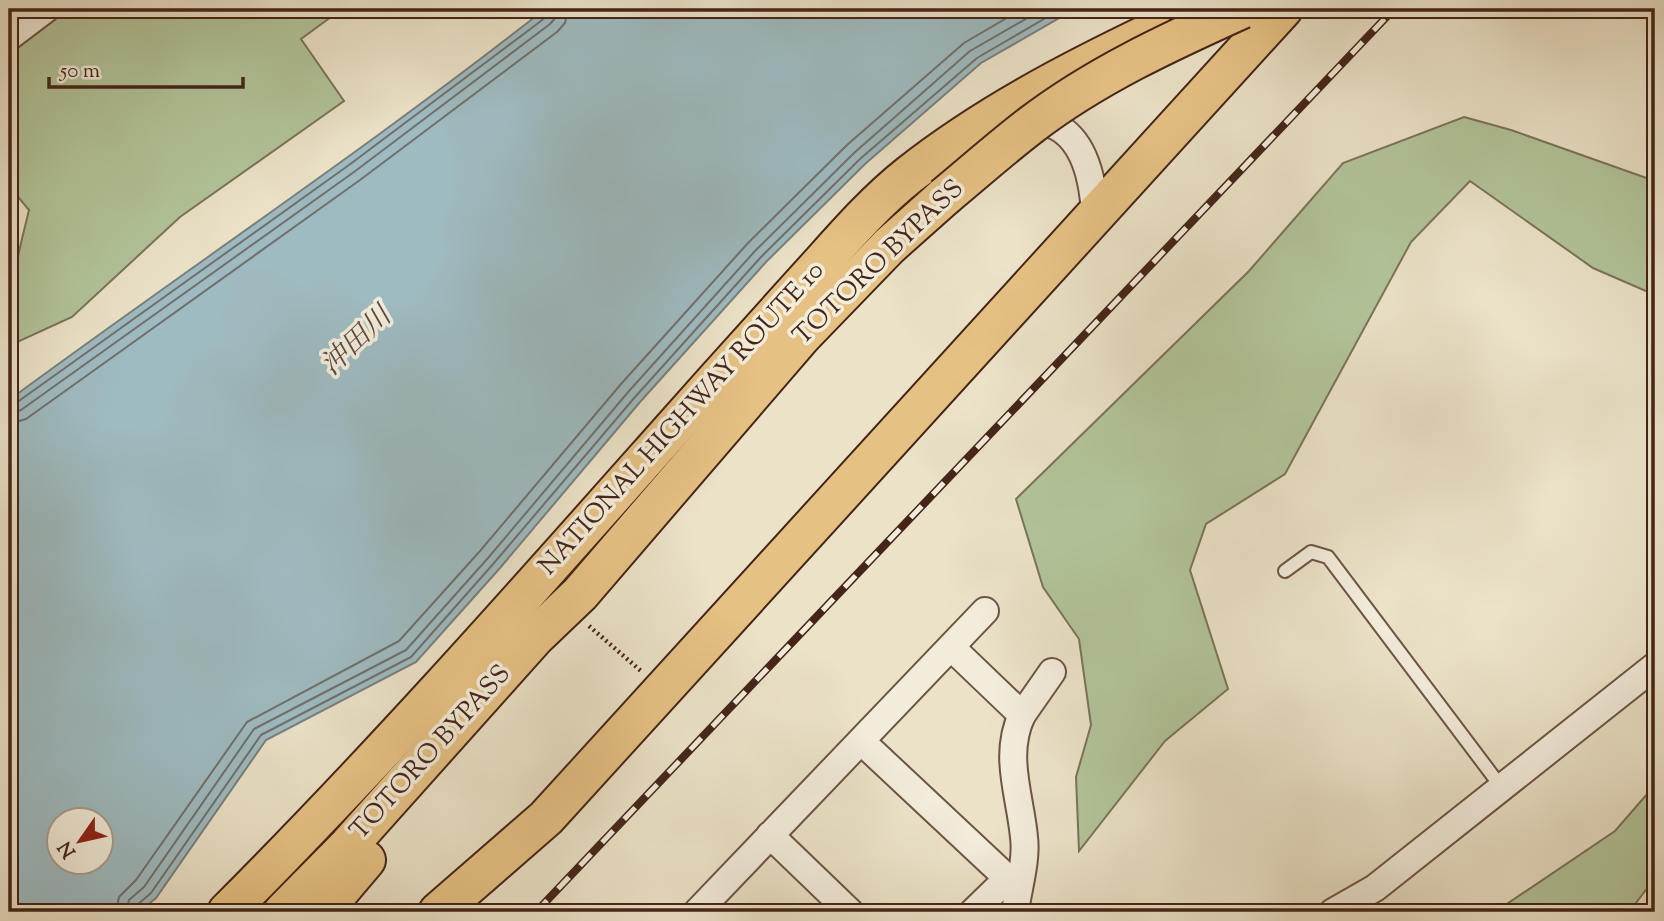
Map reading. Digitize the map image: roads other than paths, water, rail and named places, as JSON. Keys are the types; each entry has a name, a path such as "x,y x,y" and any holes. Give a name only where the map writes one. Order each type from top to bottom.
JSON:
{"highway":[{"name":"NATIONAL HIGHWAY ROUTE 10","path":"227,912 302,838 437,694 853,228 905,178 960,136 1086,63 1203,9"},
{"name":"TOTORO BYPASS","path":"322,912 544,648 583,609 801,337 889,246 1032,124 1156,48 1242,9"},
{"path":"438,912 546,818 1283,9"},
{"name":"TOTORO BYPASS","path":"283,912 349,845 535,638 583,609"}],"street":[{"path":"9,37 46,9"},
{"path":"928,160 980,135 1023,122 1049,124 1062,131 1078,149 1086,164 1093,187 1095,213"},
{"path":"697,912 985,611"},
{"path":"952,648 1022,715"},
{"path":"1334,912 1375,888 1655,666"},
{"path":"1014,893 1024,839 1012,763 1016,728 1052,672"},
{"path":"861,741 1014,893"},
{"path":"770,835 850,912"},
{"path":"973,912 1014,893"}],"lane":[{"path":"1284,571 1311,552 1328,557 1502,788"}],"water":[{"name":"沖田川","path":"545,9 1075,9 981,63 865,164 766,262 640,402 500,568 416,662 266,740 156,898 139,912 9,912 9,400 346,158"}],"railway":[{"path":"536,912 1394,9"}]}
